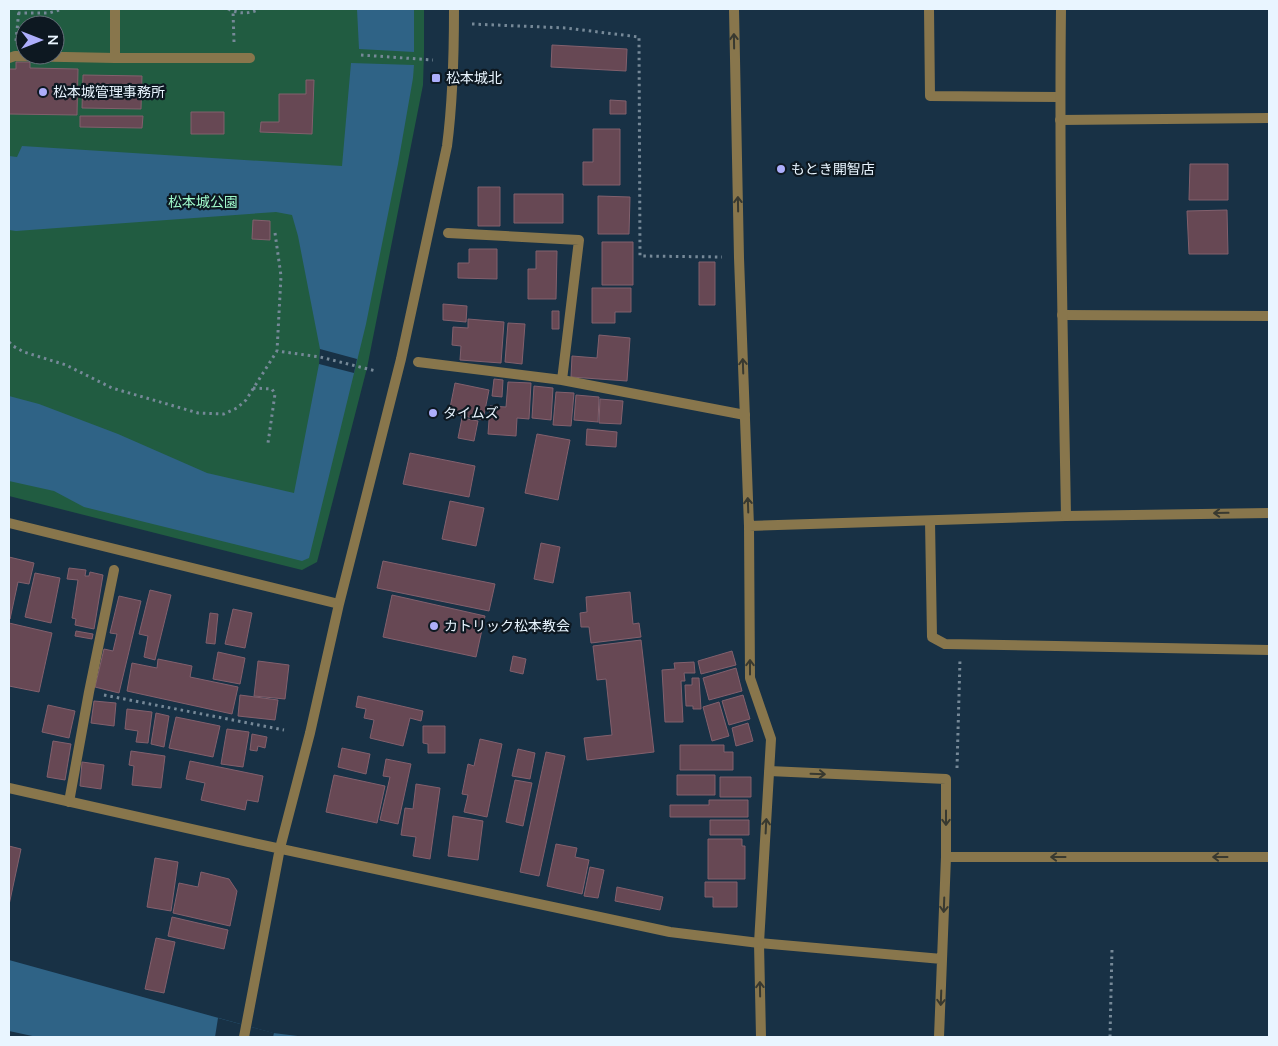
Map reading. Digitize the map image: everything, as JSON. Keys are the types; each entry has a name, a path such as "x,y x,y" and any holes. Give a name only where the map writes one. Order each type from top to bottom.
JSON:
{"street":[{"path":"115,9 115,58"},
{"path":"244,1037 280,848 401,359 447,146 452,111 454,9"},
{"path":"734,9 739,258 749,526 750,678 770,739 759,944 761,1037"},
{"path":"930,9 930,96 1060,97"},
{"path":"1061,9 1060,120 1066,516"},
{"path":"12,57 250,58"},
{"path":"1060,120 1269,118"},
{"path":"448,233 579,240 562,380"},
{"path":"1062,315 1269,316"},
{"path":"418,362 562,380 745,415"},
{"path":"749,526 1269,512"},
{"path":"930,521 932,637 945,644 1269,650"},
{"path":"9,523 339,604"},
{"path":"69,802 114,570"},
{"path":"769,772 946,779 946,857 939,1037"},
{"path":"9,788 670,932 759,944 942,959"},
{"path":"946,857 1269,857"}],"path":[{"path":"12,57 19,11 49,13 63,9"},
{"path":"228,9 247,14 259,9"},
{"path":"234,57 235,10"},
{"path":"472,24 566,28 639,37 640,256 739,258"},
{"path":"361,55 433,60"},
{"path":"9,342 24,352 66,365 112,388 198,413 224,414 237,408 246,400 277,351 281,276 275,233"},
{"path":"277,351 320,357 376,371"},
{"path":"254,388 272,389 275,394 268,443"},
{"path":"946,779 957,768 960,645"},
{"path":"89,692 284,730"},
{"path":"1110,1037 1112,949"}],"green space":[{"name":"松本城公園","path":"9,9 424,9 423,85 367,368 317,562 302,570 9,496"}],"water":[{"path":"357,9 414,9 414,52 359,49"},
{"path":"351,63 414,65 413,78 366,324 309,558 302,561 84,507 54,491 9,481 9,396 39,404 118,434 207,473 294,493 319,364 320,349 298,236 292,215 276,212 9,230 9,156 17,157 22,146 342,166"},
{"path":"9,960 273,1033 306,1037 37,1037 9,1031"}],"pier":[{"path":"320,349 357,359 354,373 319,364"},
{"path":"218,1018 274,1033 273,1037 215,1037"}],"building":[{"path":"552,45 627,49 626,71 551,67"},
{"name":"松本城管理事務所","path":"16,65 30,65 30,68 78,69 77,115 9,114 9,69 16,69"},
{"path":"83,75 142,76 141,109 82,108"},
{"path":"306,80 314,80 312,134 260,132 261,122 279,122 279,94 306,94"},
{"path":"610,100 626,101 626,114 610,114"},
{"path":"191,112 224,112 224,134 191,134"},
{"path":"80,116 143,116 142,128 80,127"},
{"path":"593,129 620,129 620,185 583,185 583,162 593,162"},
{"path":"1190,164 1228,164 1228,200 1189,200"},
{"path":"478,187 500,187 500,226 478,226"},
{"path":"514,194 563,194 563,223 514,223"},
{"path":"598,196 630,197 629,234 598,234"},
{"path":"1227,210 1228,254 1189,254 1187,211"},
{"path":"253,220 270,221 270,240 252,239"},
{"path":"602,242 633,242 633,285 602,285"},
{"path":"469,249 497,249 497,279 458,278 458,263 469,263"},
{"path":"536,251 557,251 556,299 528,299 528,269 536,269"},
{"path":"699,262 715,262 715,305 699,305"},
{"path":"592,288 631,288 631,312 615,312 615,323 592,323"},
{"path":"443,304 467,306 466,322 443,320"},
{"path":"552,311 559,311 559,329 552,329"},
{"path":"468,319 504,322 501,363 460,360 461,346 452,345 453,327 468,328"},
{"path":"508,323 525,324 522,364 505,362"},
{"path":"599,335 630,338 627,381 571,377 572,356 597,358"},
{"path":"494,379 503,380 502,397 492,396"},
{"path":"508,382 531,383 529,419 517,418 516,436 488,434 490,406 506,407"},
{"path":"455,383 489,390 483,420 449,413"},
{"path":"534,386 553,388 551,420 532,418"},
{"path":"556,392 574,393 571,426 553,425"},
{"path":"576,395 599,397 598,422 574,420"},
{"path":"600,399 623,401 621,424 599,423"},
{"path":"462,418 478,421 474,441 458,438"},
{"path":"587,429 617,432 616,447 586,445"},
{"path":"537,434 570,440 558,500 525,493"},
{"path":"410,453 475,466 469,497 403,484"},
{"path":"450,501 484,508 476,546 442,539"},
{"path":"541,543 560,547 553,583 534,579"},
{"path":"9,557 34,563 29,584 18,582 10,619"},
{"path":"383,561 495,584 489,611 377,588"},
{"path":"69,568 86,570 85,576 89,576 90,572 103,575 94,629 75,625 76,619 72,618 78,580 67,579"},
{"path":"35,573 60,578 51,623 25,617"},
{"path":"150,590 171,595 155,660 144,657 148,636 139,634"},
{"path":"630,592 633,624 639,623 641,637 591,643 589,627 581,627 580,613 587,612 586,597"},
{"name":"カトリック松本教会","path":"392,595 485,616 476,657 383,637"},
{"path":"119,596 141,601 119,693 95,687 104,649 113,651 117,634 110,633"},
{"path":"233,609 252,613 245,648 225,644"},
{"path":"210,613 218,614 215,644 206,643"},
{"path":"9,623 52,633 39,692 9,686"},
{"path":"76,631 93,634 92,639 75,636"},
{"path":"641,640 654,752 587,760 584,738 612,735 606,679 597,680 593,646"},
{"path":"732,651 736,665 701,674 698,661"},
{"path":"218,652 245,658 240,684 213,679"},
{"path":"513,656 526,659 523,674 510,671"},
{"path":"158,659 192,666 190,677 238,687 232,714 127,691 132,663 157,668"},
{"path":"258,661 289,665 285,699 254,696"},
{"path":"694,662 695,673 684,673 685,681 681,681 683,722 665,722 662,670 675,669 674,663"},
{"path":"736,668 742,691 709,700 703,678"},
{"path":"692,678 699,678 701,709 693,709 693,706 686,706 685,685 692,685"},
{"path":"240,695 278,700 275,720 238,716"},
{"path":"743,695 750,719 729,725 722,701"},
{"path":"358,696 423,711 421,721 410,718 403,746 370,738 374,720 364,718 366,709 356,707"},
{"path":"94,701 116,703 114,726 91,723"},
{"path":"719,702 729,736 712,741 703,707"},
{"path":"48,705 75,711 69,738 42,732"},
{"path":"127,709 152,712 148,743 136,742 138,731 125,729"},
{"path":"156,713 169,716 164,747 151,744"},
{"path":"176,717 220,726 213,757 169,748"},
{"path":"748,723 753,741 736,746 732,728"},
{"path":"423,726 445,726 445,753 428,753 428,744 423,743"},
{"path":"227,729 249,732 243,767 221,764"},
{"path":"252,734 267,737 265,748 258,746 257,751 250,750"},
{"path":"480,739 502,744 487,817 464,812 468,795 462,794 468,764 474,766"},
{"path":"53,741 71,744 65,780 47,777"},
{"path":"680,745 724,745 724,752 733,752 733,770 680,770"},
{"path":"342,748 370,754 366,774 338,767"},
{"path":"518,749 535,753 530,779 512,776"},
{"path":"131,751 165,756 161,788 132,785 134,766 129,765"},
{"path":"546,752 565,756 539,876 520,872"},
{"path":"386,759 411,764 398,824 380,820 390,777 383,776"},
{"path":"190,761 263,776 258,802 247,800 245,810 201,800 205,783 186,779"},
{"path":"82,762 104,765 101,789 80,786"},
{"path":"334,775 385,786 377,823 326,812"},
{"path":"677,775 715,775 715,795 677,795"},
{"path":"720,777 751,777 751,797 720,797"},
{"path":"515,780 532,783 523,826 506,822"},
{"path":"416,784 440,788 430,859 413,856 416,837 401,835 405,808 413,809"},
{"path":"709,800 748,800 748,817 670,817 670,805 709,805"},
{"path":"453,816 483,821 478,860 448,856"},
{"path":"710,820 749,820 749,835 710,835"},
{"path":"708,839 742,839 742,846 745,846 745,879 708,879"},
{"path":"556,844 577,848 575,857 589,860 582,894 547,886"},
{"path":"9,846 21,849 9,905"},
{"path":"155,858 178,862 171,911 147,907"},
{"path":"590,867 604,870 598,898 584,896"},
{"path":"201,872 229,879 237,891 230,926 173,913 179,883 198,887"},
{"path":"705,882 737,882 737,907 713,907 713,897 705,897"},
{"path":"617,887 663,897 660,910 615,901"},
{"path":"172,917 228,930 224,949 168,936"},
{"path":"156,938 175,942 164,993 145,989"}],"place":[{"name":"松本城北","path":"436,78"},
{"name":"松本城管理事務所","path":"43,92"},
{"name":"もとき開智店","path":"781,169"},
{"name":"タイムズ","path":"433,413"},
{"name":"カトリック松本教会","path":"434,626"}]}
